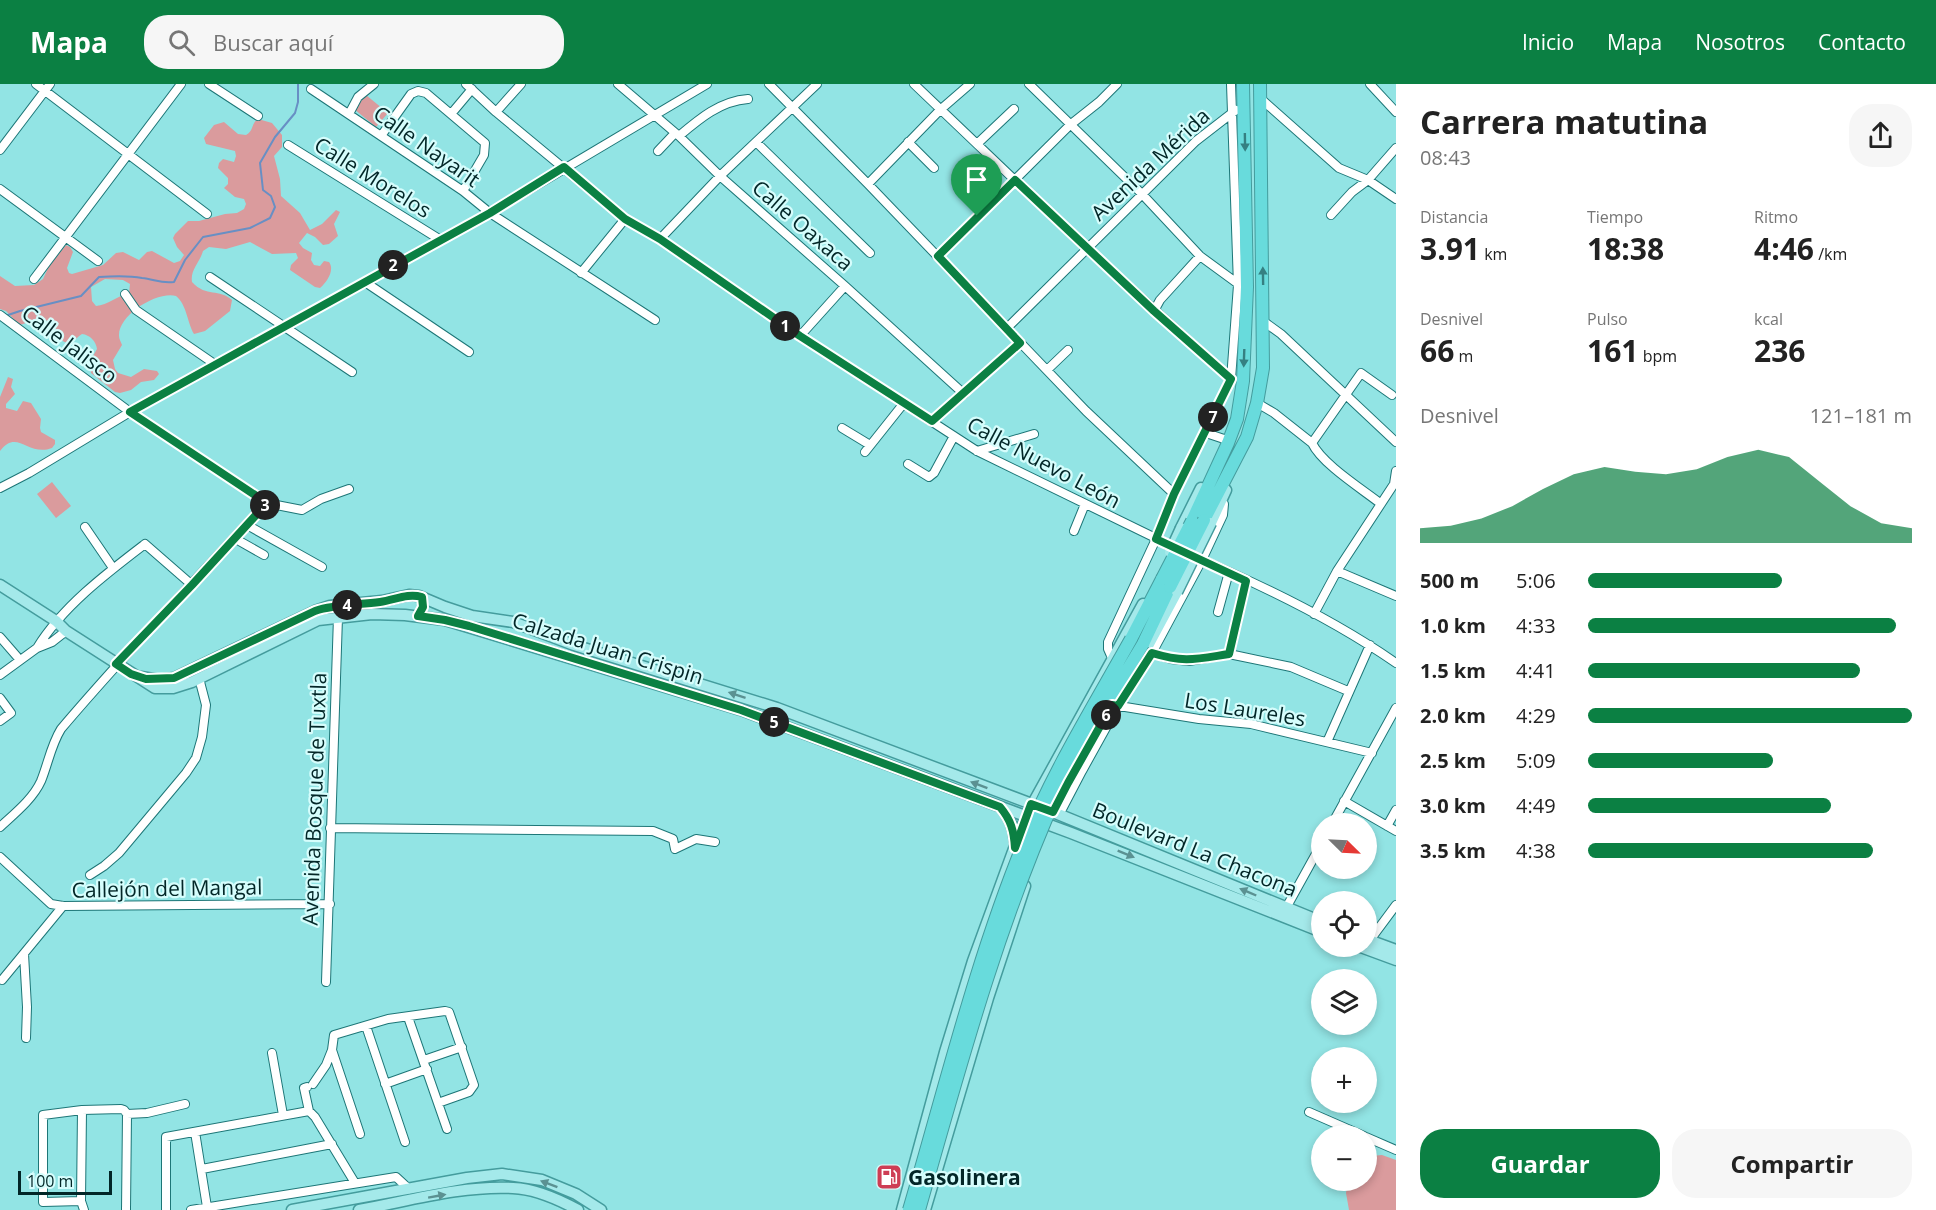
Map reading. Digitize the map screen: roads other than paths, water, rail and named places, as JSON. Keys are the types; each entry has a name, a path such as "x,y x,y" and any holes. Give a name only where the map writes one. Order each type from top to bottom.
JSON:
{"highway":[{"path":"920,1210 970,1033 1036,843 1058,791 1142,645 1170,586 1237,418 1242,389 1243,286 1238,109 1243,84"},
{"path":"1197,523 1239,453 1253,421 1263,368 1260,84"},
{"path":"909,1210 965,1012 1024,844 1054,775 1142,645"}],"main road":[{"path":"925,1210 988,998 1033,862 1068,783 1140,661 1197,523 1224,440 1237,418"},
{"path":"902,1210 967,981 1031,804 1164,564 1197,523 1221,501 1237,466 1239,453"},
{"name":"Calzada Juan Crispin","path":"0,585 155,688 173,688 199,678 318,620 372,614 445,620 741,710 1071,833"},
{"path":"405,615 402,604 409,595"},
{"name":"Calzada Juan Crispin","path":"131,674 146,679 174,678 315,611 330,606 382,602 409,595 422,597 472,616 513,622 574,645 777,708 1056,814"},
{"path":"418,616 423,607 422,597"},
{"path":"1008,796 1032,792 1041,786"},
{"path":"1000,807 1010,819 1015,848"},
{"name":"Boulevard La Chacona","path":"1056,814 1278,908 1311,926"},
{"name":"Boulevard La Chacona","path":"1071,833 1311,918"},
{"path":"1377,943 1396,950"},
{"path":"1377,953 1396,960"},
{"path":"292,1210 329,1207 409,1189 501,1174 542,1180 576,1194 601,1210"},
{"path":"359,1210 472,1189 514,1188 559,1200 578,1210"}],"street":[{"path":"36,84 47,87 128,155 207,214"},
{"path":"34,279 181,84"},
{"path":"209,84 258,116"},
{"path":"349,114 358,97 374,84"},
{"path":"496,112 521,84"},
{"name":"Calle Oaxaca","path":"618,84 964,394"},
{"path":"0,488 30,473 130,412 285,328 439,239 490,213 707,84"},
{"path":"769,84 868,183 1086,411 1174,494"},
{"path":"660,239 720,176 817,84"},
{"path":"914,84 1087,249 1231,379"},
{"path":"868,183 940,110 970,84"},
{"path":"1029,84 1142,194 1200,256 1243,286 1231,379 1174,494 1156,539 1108,642 1112,658"},
{"path":"938,256 1070,125 1117,84"},
{"path":"1232,84 1238,109"},
{"path":"1370,84 1396,112"},
{"path":"0,150 47,87"},
{"path":"451,114 469,87"},
{"name":"Calle Nuevo León","path":"469,87 625,219 660,239 800,336 977,451 1314,614 1370,645 1396,663"},
{"name":"Calle Nayarit","path":"311,89 463,191 490,213 655,320"},
{"path":"381,136 409,96 415,92 426,93 482,140 486,147 484,155 463,191"},
{"path":"1260,98 1339,168 1368,180 1396,199"},
{"path":"658,152 677,135 711,111 737,100 748,99"},
{"path":"977,144 1014,108"},
{"name":"Avenida Mérida","path":"1007,328 1196,141 1238,109"},
{"path":"908,142 934,168"},
{"path":"757,143 870,253"},
{"name":"Calle Morelos","path":"288,145 439,239"},
{"path":"1331,216 1352,192 1368,180 1396,148"},
{"path":"0,189 65,239 98,261"},
{"path":"581,273 625,219"},
{"path":"1154,311 1160,300 1200,256"},
{"path":"210,277 352,372"},
{"path":"364,282 469,352"},
{"path":"800,336 845,286"},
{"path":"125,294 136,310 216,365"},
{"name":"Calle Jalisco","path":"3,317 130,412 267,503"},
{"path":"1263,321 1281,334 1396,442"},
{"path":"932,421 1020,343"},
{"path":"1047,370 1068,350"},
{"path":"1312,443 1361,373 1392,395"},
{"path":"1224,396 1242,389"},
{"path":"842,428 867,448 904,403"},
{"path":"1257,403 1312,443 1329,463 1381,504"},
{"path":"1206,433 1224,440"},
{"path":"977,451 1034,434"},
{"path":"908,464 929,477 934,473 954,436"},
{"path":"1314,614 1336,571 1394,484 1396,471"},
{"path":"0,827 28,800 40,784 55,738 116,664 267,503 302,510 321,499 350,489"},
{"path":"1115,706 1142,645 1202,560 1223,514 1224,504 1221,501"},
{"path":"1074,531 1085,504"},
{"path":"247,525 322,567"},
{"path":"85,527 113,568"},
{"path":"234,538 264,555"},
{"path":"37,648 47,630 56,621 113,568 145,544 192,585"},
{"path":"1336,571 1396,596"},
{"path":"1218,612 1229,572"},
{"path":"1229,654 1246,581"},
{"name":"Avenida Bosque de Tuxtla","path":"327,982 338,617"},
{"path":"0,675 37,648 52,642 66,631"},
{"path":"0,637 20,660"},
{"path":"1142,645 1171,659 1189,661 1229,654 1291,667 1348,691"},
{"path":"1327,742 1370,645"},
{"path":"90,875 120,853 196,758 202,737 206,705 199,678"},
{"path":"0,698 11,713 0,721"},
{"name":"Los Laureles","path":"1115,706 1251,724 1372,753"},
{"path":"1338,813 1396,708"},
{"path":"1344,801 1396,831"},
{"path":"1387,826 1396,810"},
{"path":"330,828 653,831 673,839 675,849 696,839 715,842"},
{"path":"0,857 51,904 63,906"},
{"path":"1278,908 1311,859"},
{"name":"Callejón del Mangal","path":"2,980 63,906 330,904"},
{"path":"1377,928 1396,905"},
{"path":"24,954 26,1038"},
{"path":"355,1183 315,1117 309,1111 308,1086 326,1065 332,1050 334,1035 387,1019 449,1012 474,1088 438,1103"},
{"path":"408,1017 447,1129"},
{"path":"366,1026 405,1142"},
{"path":"424,1060 462,1047"},
{"path":"332,1050 360,1134"},
{"path":"272,1053 283,1115"},
{"path":"385,1084 427,1069"},
{"path":"127,1114 147,1113 185,1104"},
{"path":"81,1201 43,1202 43,1115 82,1110 121,1109 127,1114 126,1210"},
{"path":"82,1110 81,1201 84,1210"},
{"path":"166,1210 166,1137 309,1111"},
{"path":"1309,1112 1339,1125"},
{"path":"195,1132 207,1207"},
{"path":"1377,1141 1396,1150"},
{"path":"202,1169 332,1144"},
{"path":"191,1210 396,1177 409,1189"}],"waterway":[{"path":"5,316 81,296 99,277 131,276 174,282 185,260 203,237 250,228 270,218 275,207 271,196 263,190 260,163 275,137 295,113 298,102 298,84"}],"place":[{"name":"Gasolinera","path":"889,1177"}]}
